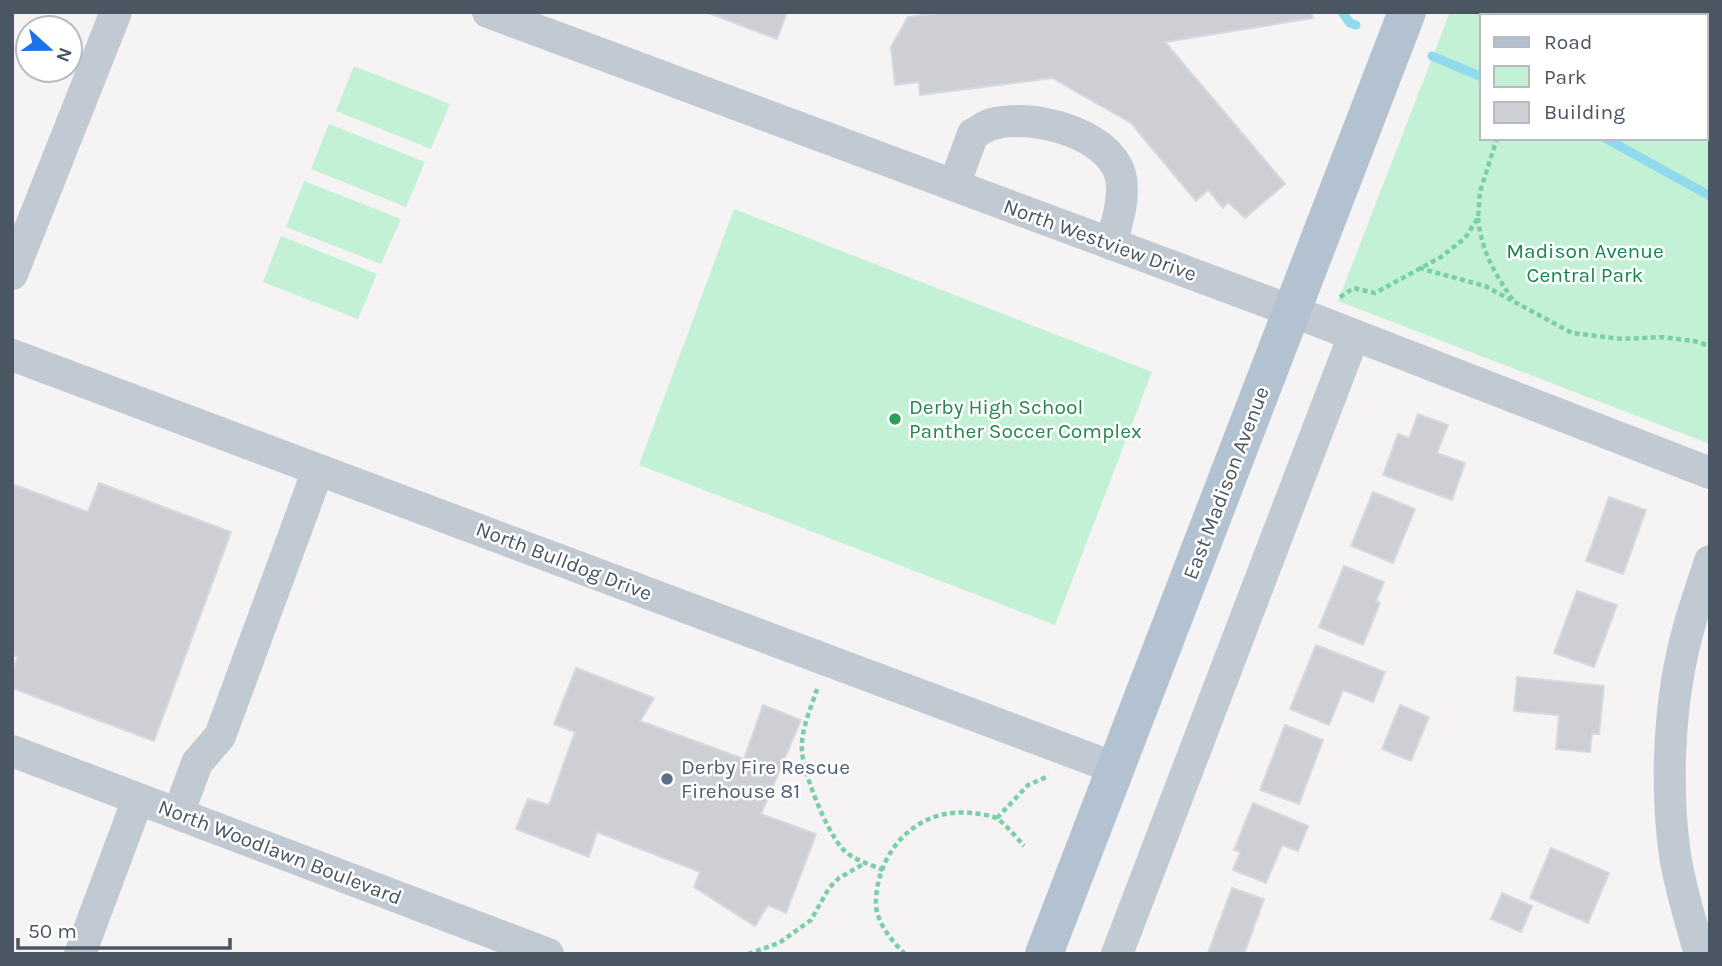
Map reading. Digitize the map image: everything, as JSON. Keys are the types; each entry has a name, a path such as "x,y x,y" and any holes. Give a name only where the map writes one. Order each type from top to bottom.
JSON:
{"main road":[{"name":"East Madison Avenue","path":"1044,954 1408,12"}],"street":[{"path":"12,274 116,12"},
{"name":"North Westview Drive","path":"489,12 1292,311 1710,473"},
{"path":"954,185 973,134 991,124 1011,122 1051,125 1069,131 1091,140 1108,155 1121,177 1118,218 1111,244"},
{"path":"1117,954 1354,335"},
{"name":"North Bulldog Drive","path":"12,355 1115,768"},
{"path":"178,814 197,764 220,736 318,470"},
{"path":"1700,954 1675,856 1671,735 1677,682 1688,629 1710,561"},
{"name":"North Woodlawn Boulevard","path":"12,751 548,954"},
{"path":"80,954 138,799"}],"path":[{"path":"1496,140 1480,192 1478,218 1481,242 1515,303"},
{"path":"1333,302 1354,288 1375,293 1441,257 1465,238 1478,218"},
{"path":"1419,268 1485,286 1573,332 1622,339 1662,337 1710,346"},
{"path":"817,689 806,723 802,750 820,809 842,849 883,870"},
{"path":"997,818 1028,785 1050,776"},
{"path":"905,954 887,934 875,900 888,857 901,836 938,816 953,812 997,818 1024,846"},
{"path":"748,954 779,943 811,920 839,878 866,863"}],"green space":[{"name":"Madison Avenue Central Park","path":"1450,12 1710,12 1710,444 1338,301"},
{"path":"354,66 450,104 431,149 336,111"},
{"path":"329,124 425,162 406,207 311,169"},
{"path":"304,181 401,219 381,264 286,227"},
{"name":"Derby High School Panther Soccer Complex","path":"734,209 1152,372 1055,625 639,465"},
{"path":"281,236 377,274 358,319 263,282"}],"building":[{"path":"706,12 787,12 777,39"},
{"path":"945,12 1311,12 1313,18 1165,42 1285,184 1245,218 1228,202 1223,208 1208,190 1196,201 1131,123 1052,78 920,95 919,82 895,85 891,47 908,17"},
{"path":"1418,414 1448,425 1437,453 1465,463 1452,500 1383,475 1398,434 1409,438"},
{"path":"99,483 231,532 154,741 12,688 12,671 18,657 12,655 12,484 88,512"},
{"path":"1373,492 1415,509 1393,563 1351,546"},
{"path":"1609,497 1646,510 1623,574 1586,561"},
{"path":"1344,566 1384,582 1376,601 1380,603 1363,645 1319,627"},
{"path":"1577,591 1617,605 1594,667 1554,653"},
{"path":"1316,645 1385,672 1373,702 1343,690 1329,725 1290,709"},
{"name":"Derby Fire Rescue Firehouse 81","path":"576,668 654,698 640,721 744,759 763,705 801,720 761,814 816,834 786,913 768,905 755,926 694,887 700,872 597,832 589,857 516,829 528,799 549,805 575,732 554,724"},
{"path":"1517,677 1604,686 1599,734 1592,734 1590,752 1556,749 1559,715 1514,711"},
{"path":"1400,705 1429,717 1411,761 1382,749"},
{"path":"1285,725 1323,740 1299,804 1260,790"},
{"path":"1253,803 1308,826 1298,851 1282,845 1266,883 1233,870 1240,852 1234,850"},
{"path":"1551,848 1609,873 1588,923 1530,898"},
{"path":"1232,888 1264,899 1244,954 1208,953"},
{"path":"1502,893 1532,906 1521,932 1491,919"}],"waterway":[{"path":"1342,12 1350,23 1356,25"},
{"path":"1432,56 1480,76"},
{"path":"1609,140 1710,196"}],"place":[{"name":"Derby High School Panther Soccer Complex","path":"895,419"},
{"name":"Derby Fire Rescue Firehouse 81","path":"667,779"}]}
